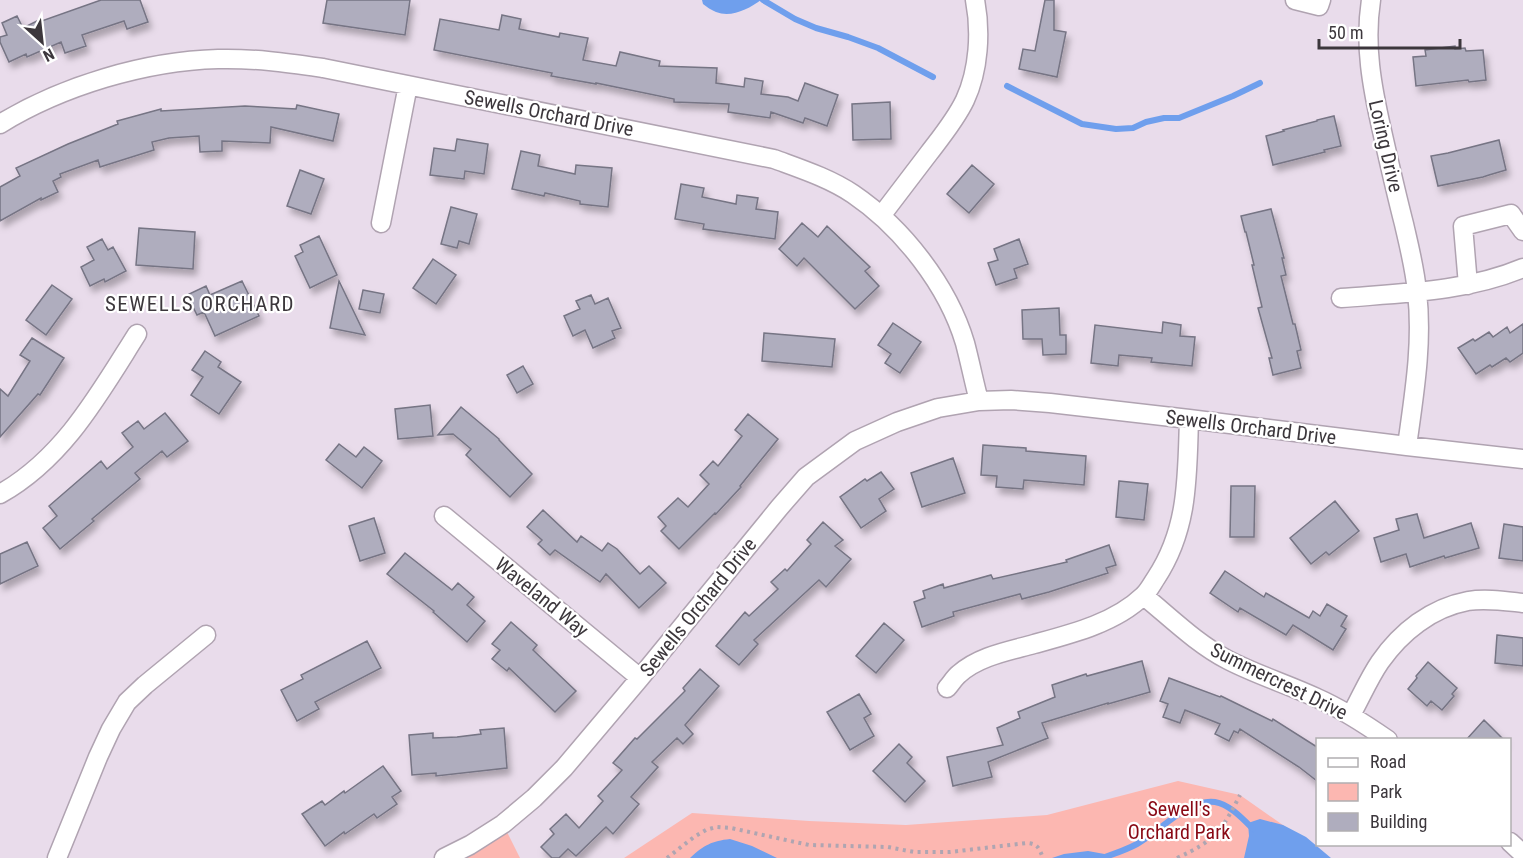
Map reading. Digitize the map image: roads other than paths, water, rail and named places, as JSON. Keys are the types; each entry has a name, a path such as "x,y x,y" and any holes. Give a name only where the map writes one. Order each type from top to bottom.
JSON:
{"street":[{"path":"881,216 950,126 966,98 979,44 979,19 975,0"},
{"path":"1295,0 1319,6 1321,0"},
{"name":"Loring Drive","path":"1371,0 1368,17 1368,47 1372,88 1417,291 1419,324 1417,372 1407,446"},
{"name":"Sewells Orchard Drive","path":"0,124 60,94 111,76 160,65 217,59 272,60 323,68 774,159 834,183 853,194 907,241 931,271 947,301 964,341 979,401"},
{"path":"381,223 408,85"},
{"path":"1468,285 1463,226 1511,214 1523,231"},
{"path":"1341,298 1468,285 1500,277 1523,268"},
{"path":"0,494 41,465 86,415 137,334"},
{"name":"Sewells Orchard Drive","path":"444,858 503,824 534,798 564,768 806,477 855,441 897,422 938,408 979,401 1011,400 1523,459"},
{"path":"947,688 959,674 978,661 1093,627 1144,596 1175,544 1186,489 1189,419"},
{"name":"Waveland Way","path":"444,516 640,678"},
{"name":"Summercrest Drive","path":"1144,596 1199,642 1226,659 1316,697 1351,715 1385,738"},
{"path":"1351,715 1379,664 1394,644 1421,621 1451,605 1470,601 1497,600 1523,603"},
{"path":"57,858 98,757 127,702 206,635"},
{"path":"1511,844 1523,855"}],"water":[{"path":"702,0 761,0 751,7 734,13 722,14 703,4"},
{"path":"1260,819 1283,825 1306,837 1331,858 1244,858 1249,836 1248,823"},
{"path":"730,839 777,858 690,858 708,844"},
{"path":"1088,851 1110,855 1106,858 1052,858 1064,854"}],"waterway":[{"path":"763,0 795,19 878,48 933,77"},
{"path":"1007,86 1082,124 1116,129 1133,128 1164,118 1179,118 1260,83"},
{"path":"1102,858 1137,844 1185,810 1205,802 1220,803 1236,812 1253,829"}],"district":[{"name":"SEWELLS ORCHARD","path":"200,304"}],"park label":[{"name":"Sewell's Orchard Park","path":"1179,820"}]}
